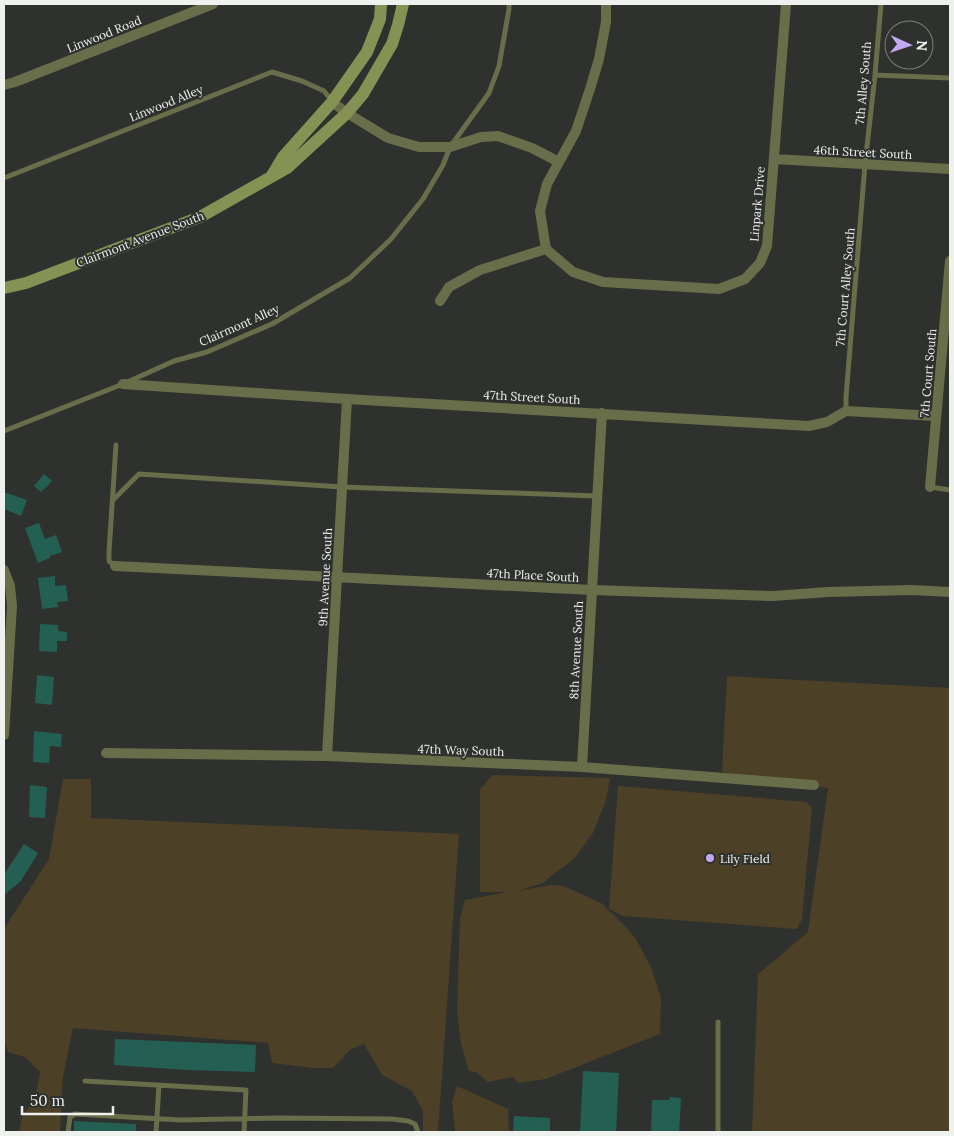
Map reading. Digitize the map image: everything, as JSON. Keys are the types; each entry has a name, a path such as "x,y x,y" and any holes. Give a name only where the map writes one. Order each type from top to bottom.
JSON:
{"street":[{"name":"Linwood Road","path":"4,85 213,4"},
{"name":"Clairmont Avenue South","path":"271,177 283,157 332,102 367,52 380,19 381,4"},
{"name":"Clairmont Avenue South","path":"4,288 26,283 200,217 287,168 347,114 363,94 392,44 403,4"},
{"path":"440,301 449,287 480,270 546,249 540,210 547,184 576,130 590,89 599,59 606,22 606,4"},
{"name":"Linpark Drive","path":"546,249 574,272 603,282 719,289 745,279 760,264 767,246 786,4"},
{"path":"332,102 347,114 388,138 419,147 450,147 481,137 498,136 532,148 559,162"},
{"name":"46th Street South","path":"774,159 950,169"},
{"name":"7th Court South","path":"930,487 936,416 945,372 950,264"},
{"name":"47th Street South","path":"123,384 809,426 827,422 846,411"},
{"name":"9th Avenue South","path":"327,756 348,399"},
{"path":"846,411 936,416"},
{"name":"8th Avenue South","path":"582,767 602,413"},
{"name":"47th Place South","path":"115,566 592,590 773,596 828,592 911,590 950,592"},
{"path":"4,570 10,586 12,606 4,735"},
{"name":"47th Way South","path":"106,753 327,756 582,767 814,785"}],"lane":[{"name":"Clairmont Alley","path":"4,432 123,384 174,361 207,352 272,324 350,278 391,239 423,199 443,165 450,147 488,93 499,66 509,4"},
{"name":"7th Alley South","path":"865,164 881,4"},
{"name":"Linwood Alley","path":"4,178 272,72 302,81 324,91 332,102"},
{"path":"875,75 950,78"},
{"name":"7th Court Alley South","path":"846,411 865,164"},
{"path":"115,566 109,561 116,445"},
{"path":"113,500 139,474 342,488 597,496"},
{"path":"930,487 950,490"},
{"path":"718,1022 718,1132"},
{"path":"85,1081 246,1090 244,1132"},
{"path":"156,1132 159,1085"},
{"path":"68,1132 70,1117 75,1114 180,1120 278,1118 392,1119 415,1124 418,1132"}],"shaded area":[{"path":"727,676 950,688 950,1132 752,1132 758,974 808,932 828,788 722,772"},
{"path":"493,775 610,778 606,800 593,833 574,859 543,883 517,891 551,885 564,886 601,903 636,939 651,967 661,998 660,1034 546,1079 518,1083 513,1077 488,1082 476,1072 469,1071 461,1044 457,1012 460,918 465,900 507,892 480,892 480,789"},
{"path":"63,779 91,779 91,818 459,834 438,1132 423,1132 423,1111 412,1091 382,1075 364,1044 351,1049 333,1068 314,1068 272,1063 268,1043 73,1028 63,1077 60,1132 19,1132 22,1117 36,1096 40,1072 25,1057 8,1052 4,1041 4,928 49,859"},
{"name":"Lily Field","path":"618,786 807,802 812,808 802,919 797,929 623,916 609,909"},
{"path":"457,1086 508,1109 509,1132 455,1132 452,1102"}],"building":[{"path":"44,474 52,481 41,492 34,486"},
{"path":"4,492 27,500 21,516 4,509"},
{"path":"39,523 45,539 56,535 62,552 38,563 25,528"},
{"path":"55,576 55,586 66,585 68,601 57,602 58,607 42,609 38,578"},
{"path":"40,624 58,625 58,631 67,632 67,641 57,641 57,652 39,651"},
{"path":"37,675 54,677 52,705 35,703"},
{"path":"34,731 62,734 61,747 50,746 49,763 33,762"},
{"path":"30,785 47,787 45,818 29,817"},
{"path":"24,844 38,853 21,881 4,895 4,873"},
{"path":"115,1039 256,1045 255,1072 114,1065"},
{"path":"583,1071 619,1073 616,1132 580,1132"},
{"path":"670,1097 681,1098 679,1132 651,1132 652,1100 669,1100"},
{"path":"514,1116 550,1118 550,1132 513,1132"},
{"path":"74,1121 136,1124 136,1132 74,1132"}],"place":[{"name":"Lily Field","path":"710,858"}]}
